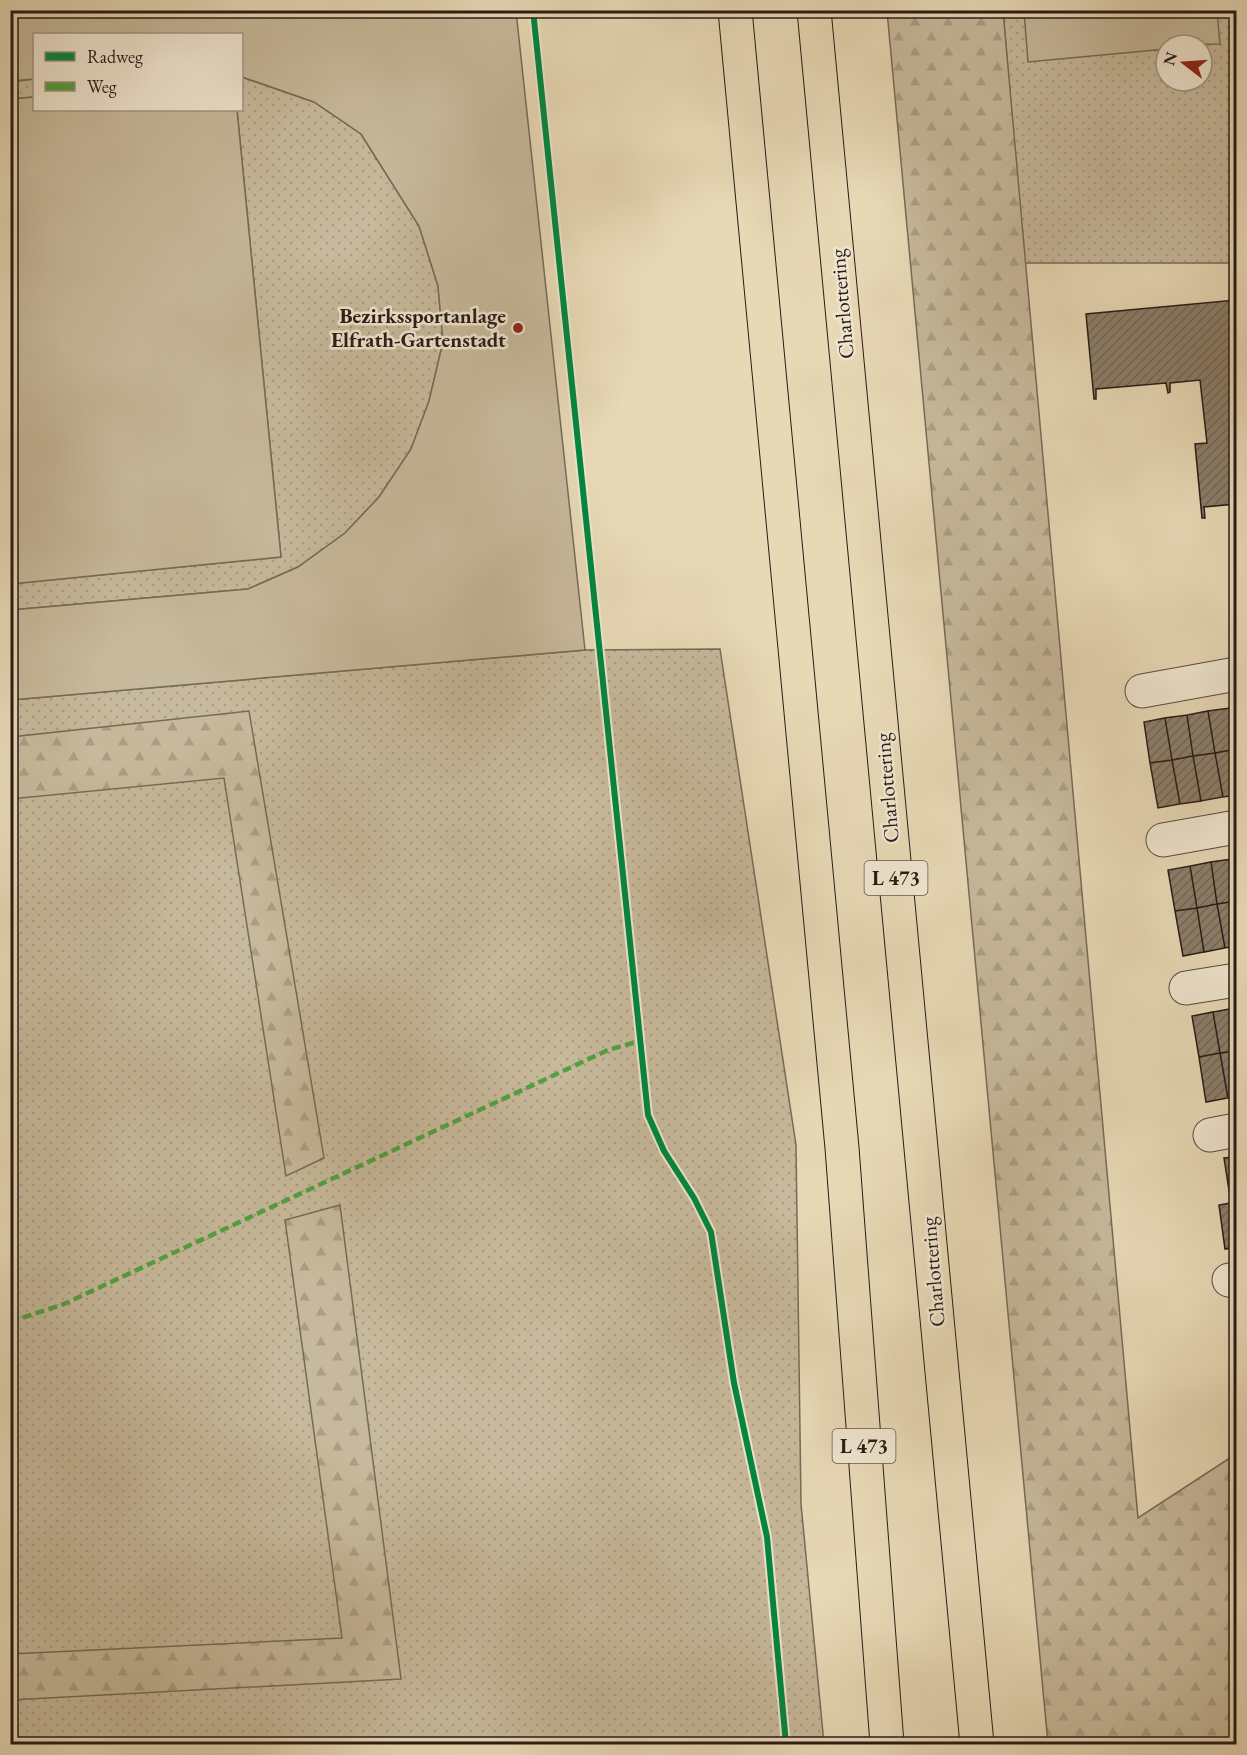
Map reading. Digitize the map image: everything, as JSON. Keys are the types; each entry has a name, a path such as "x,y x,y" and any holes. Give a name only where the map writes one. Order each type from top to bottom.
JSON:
{"highway":[{"name":"L 473","path":"735,10 842,1148 887,1744"},
{"name":"Charlottering","path":"814,10 977,1744"}],"lane":[{"path":"1142,691 1236,674"},
{"path":"1163,840 1236,827"},
{"path":"1186,988 1236,980"}],"green space":[{"name":"Bezirkssportanlage Elfrath-Gartenstadt","path":"11,10 516,11 585,650 11,700 11,610 248,589 298,567 345,533 379,497 411,449 429,401 443,342 438,286 419,226 361,134 314,102 243,77 243,33 33,33 33,79 11,81"},
{"path":"887,11 1003,11 1138,1518 1236,1454 1236,1744 1048,1744"},
{"path":"1003,11 1236,11 1236,263 1024,263"},
{"path":"1024,11 1217,11 1220,44 1214,44 1214,33 1154,33 1154,50 1028,62"},
{"path":"243,77 314,102 361,134 419,226 438,286 443,342 429,401 411,449 379,497 345,533 298,567 248,589 11,610 11,584 281,557 237,111 243,111"},
{"path":"33,79 33,97 11,99 10,82"},
{"path":"33,97 33,111 237,111 281,557 11,584 11,99"},
{"path":"720,649 796,1145 801,1504 824,1744 11,1744 11,700 585,650"},
{"path":"249,711 324,1158 286,1176 224,778 11,799 11,737"},
{"path":"340,1205 401,1679 11,1700 11,1654 342,1638 285,1220"}],"building":[{"path":"1236,300 1236,504 1204,507 1205,518 1202,518 1195,444 1207,443 1200,380 1170,383 1168,393 1166,383 1096,389 1096,399 1094,399 1086,314"},
{"path":"1236,706 1236,747 1230,708"},
{"path":"1230,708 1236,749 1215,753 1208,711"},
{"path":"1208,711 1215,753 1193,756 1187,715"},
{"path":"1187,715 1193,756 1172,760 1165,718"},
{"path":"1165,718 1172,760 1150,763 1144,722"},
{"path":"1236,749 1236,795 1223,797 1215,753"},
{"path":"1215,753 1223,797 1201,801 1193,756"},
{"path":"1193,756 1201,801 1180,804 1172,760"},
{"path":"1172,760 1180,804 1158,808 1150,763"},
{"path":"1236,858 1236,886 1232,859"},
{"path":"1232,859 1236,901 1217,904 1211,862"},
{"path":"1211,862 1217,904 1197,908 1190,866"},
{"path":"1190,866 1197,908 1175,911 1168,870"},
{"path":"1236,901 1236,946 1225,948 1217,904"},
{"path":"1217,904 1225,948 1204,952 1197,908"},
{"path":"1197,908 1204,952 1183,956 1175,911"},
{"path":"1235,1008 1236,1051 1220,1053 1213,1012"},
{"path":"1213,1012 1220,1053 1199,1057 1192,1016"},
{"path":"1236,1051 1236,1097 1228,1098 1220,1053"},
{"path":"1220,1053 1228,1098 1206,1102 1199,1057"},
{"path":"1236,1157 1236,1202 1231,1203 1224,1158"},
{"path":"1236,1202 1236,1247 1225,1249 1219,1205"}],"marked path":[{"path":"10,1322 64,1304 608,1050 640,1041"}],"cycle path":[{"path":"533,10 648,1115 664,1151 694,1198 711,1232 734,1383 767,1537 786,1744"}],"place":[{"name":"Bezirkssportanlage Elfrath-Gartenstadt","path":"518,328"}]}
